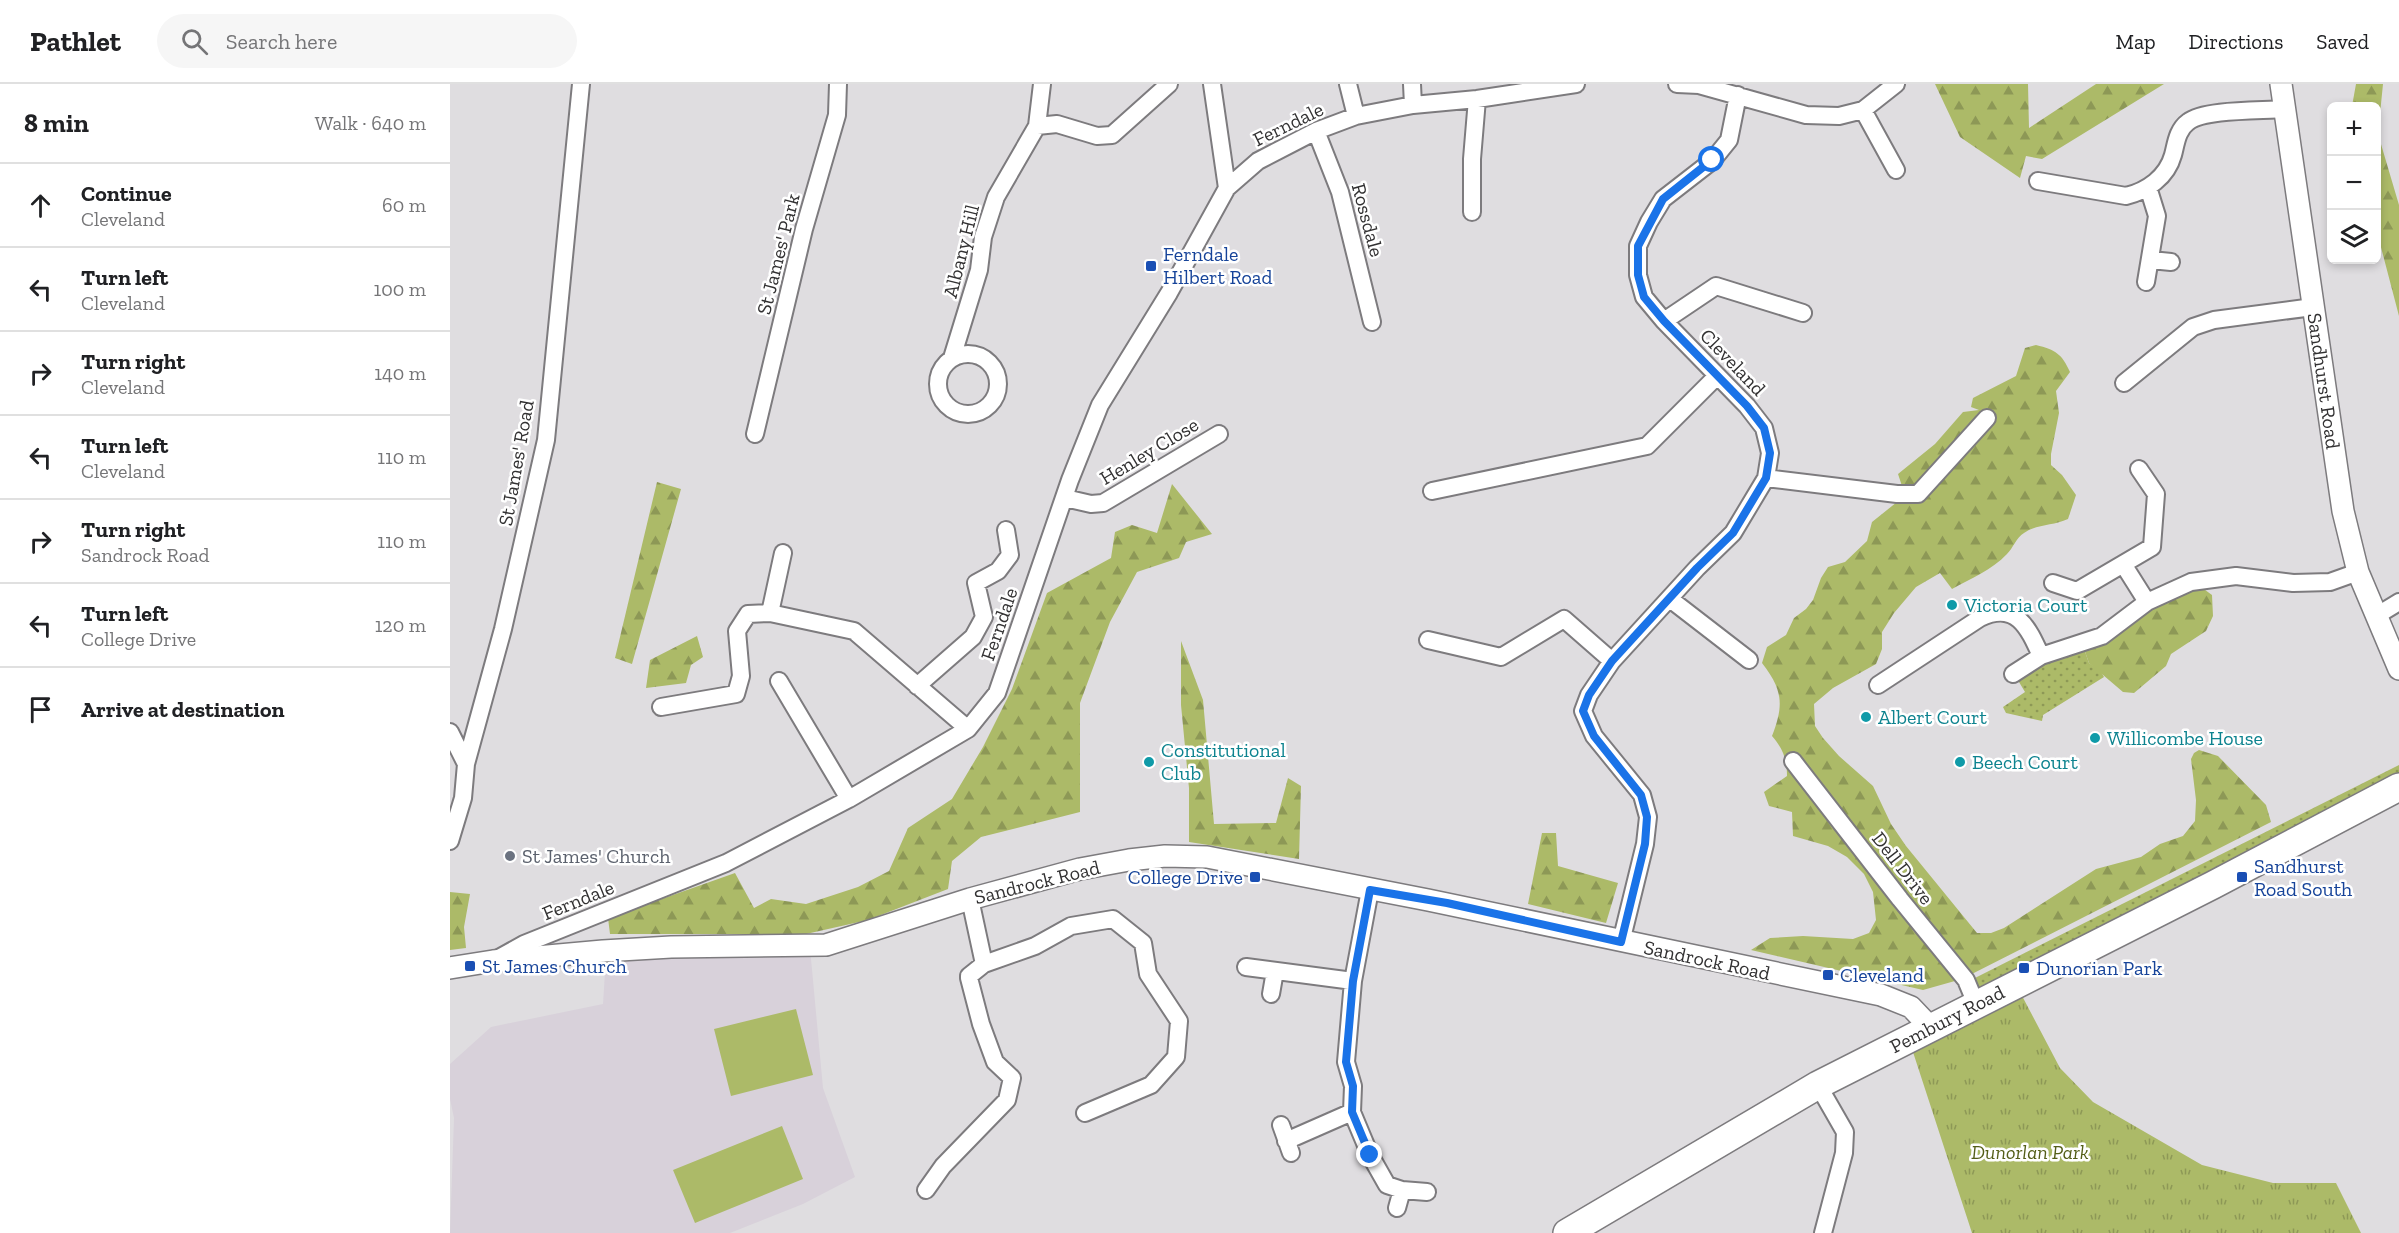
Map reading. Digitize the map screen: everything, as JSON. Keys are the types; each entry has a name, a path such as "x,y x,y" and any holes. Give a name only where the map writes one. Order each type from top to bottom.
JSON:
{"main road":[{"name":"Pembury Road","path":"1567,1233 1818,1085 2203,890 2399,787"}],"street":[{"name":"St James' Road","path":"450,841 463,798 466,764 503,629 546,440 581,84"},
{"name":"St James' Park","path":"755,434 804,230 837,115 838,84"},
{"name":"Albany Hill","path":"952,358 979,270 983,237 996,197 1037,126 1042,84"},
{"path":"1037,126 1057,124 1097,136 1112,135 1169,84"},
{"path":"1212,84 1227,188"},
{"name":"Ferndale","path":"1348,84 1356,116"},
{"path":"1412,84 1413,105"},
{"name":"Ferndale","path":"494,961 524,944 726,863 849,799 968,729 997,693 1100,405 1169,293 1227,188 1258,160 1317,131 1356,116 1413,105 1477,99 1576,84"},
{"path":"1677,84 1699,86 1806,115 1839,116 1863,110 1896,84"},
{"name":"Sandhurst Road","path":"2281,84 2343,511 2358,572 2399,669"},
{"name":"Cleveland","path":"1621,942 1645,844 1647,817 1641,795 1594,736 1583,711 1589,695 1612,661 1697,568 1733,533 1766,478 1770,453 1764,428 1747,406 1664,321 1644,297 1638,275 1638,246 1663,199 1712,160 1729,140 1738,96"},
{"path":"1472,212 1472,159 1477,99"},
{"path":"2038,181 2126,195 2138,193 2163,176 2172,158 2176,139 2188,122 2210,114 2284,109"},
{"path":"1863,110 1896,170"},
{"name":"Rossdale","path":"1317,131 1340,192 1372,322"},
{"path":"2146,282 2157,216 2148,187"},
{"path":"2151,260 2170,262"},
{"path":"1664,321 1716,286 1803,313"},
{"path":"2124,383 2193,327 2214,321 2313,307"},
{"path":"1431,491 1647,446 1717,376"},
{"path":"1766,478 1897,494 1918,494 1987,418"},
{"name":"Henley Close","path":"1065,498 1091,504 1103,503 1219,434"},
{"path":"2054,583 2077,591 2152,547 2156,494 2139,469"},
{"path":"917,686 973,637 984,617 976,583 998,571 1010,555 1006,530"},
{"path":"770,613 783,554"},
{"path":"2123,564 2147,602"},
{"path":"2013,674 2041,656 2102,636 2147,602 2192,582 2236,576 2293,583 2330,582 2358,572"},
{"path":"1670,599 1749,660"},
{"path":"2376,616 2399,602"},
{"path":"1878,685 1992,612 2015,616 2024,623 2041,656"},
{"path":"661,707 736,694 741,676 737,631 748,614 770,613 854,631 968,729"},
{"path":"1428,640 1501,657 1564,619 1612,661"},
{"path":"778,681 849,799"},
{"path":"450,732 466,764"},
{"name":"Dell Drive","path":"1793,761 1966,980 1976,1004"},
{"name":"Sandrock Road","path":"450,968 494,961 603,951 671,947 826,945 970,899 1080,869 1165,856 1207,857 1447,903 1621,942 1881,995 1911,1007 1930,1027"},
{"path":"1370,890 1353,981 1346,1062 1353,1086 1352,1112 1370,1155 1387,1185 1402,1190 1427,1192"},
{"path":"970,899 984,964"},
{"path":"926,1190 943,1166 1007,1100 1012,1078 995,1062 981,1024 969,976 984,964 1035,946 1071,926 1113,919 1143,943 1148,974 1179,1021 1176,1057 1151,1085 1085,1113"},
{"path":"1246,967 1353,981"},
{"path":"1271,994 1275,971"},
{"path":"1818,1085 1845,1132 1844,1153 1824,1233"},
{"path":"1286,1140 1352,1112"},
{"path":"1397,1208 1402,1190"}],"shaded area":[{"path":"810,948 823,1088 855,1177 803,1204 730,1233 450,1233 454,1118 450,1099 450,1064 491,1027 603,1004 606,956"}],"green space":[{"path":"1935,84 2028,84 2029,128 2096,84 2164,84 2042,159 2026,156 2020,178 1960,137"},
{"path":"2356,84 2383,84 2381,104 2381,102 2353,102"},
{"path":"2381,144 2399,205 2399,316 2381,247"},
{"path":"2036,345 2057,354 2070,372 2056,391 2059,413 2051,454 2051,465 2062,475 2076,495 2068,519 2024,533 1995,565 1952,589 1940,573 1916,587 1894,613 1882,632 1882,649 1876,664 1833,688 1814,704 1815,726 1839,756 1873,786 1891,824 1906,846 1977,933 1991,933 2004,928 2096,869 2141,857 2160,844 2183,836 2195,821 2196,800 2191,759 2199,750 2218,756 2266,805 2271,822 1962,979 1923,990 1751,950 1770,938 1803,936 1853,939 1869,933 1876,920 1873,892 1864,874 1847,857 1828,846 1793,836 1792,812 1769,806 1764,792 1787,776 1784,754 1772,736 1780,706 1778,690 1762,663 1767,647 1786,635 1794,618 1813,600 1821,578 1828,567 1845,562 1867,541 1872,522 1897,502 1903,489 1898,474 1935,444 1963,412 1979,410 1971,407 1973,398 2016,376 2025,348"},
{"path":"657,482 681,489 632,664 615,658"},
{"path":"1172,484 1212,534 1186,542 1179,558 1137,572 1110,622 1080,703 1080,812 981,837 952,861 948,889 868,920 806,934 610,934 608,918 735,873 754,908 771,899 806,904 858,887 889,871 908,828 952,799 983,747 1012,689 1047,593 1111,558 1115,532 1132,525 1157,533"},
{"path":"2201,587 2212,595 2213,616 2206,631 2171,654 2166,666 2134,693 2123,692 2089,663 2083,646 2148,603"},
{"path":"697,636 703,657 691,665 686,683 646,688 650,660"},
{"path":"1181,641 1203,700 1214,824 1276,823 1288,778 1301,786 1299,859 1189,842 1189,788 1181,705"},
{"path":"2083,646 2089,663 2100,670 2104,677 2043,715 2042,721 2006,713 2003,707 2025,692 2016,677"},
{"path":"2399,765 2399,777 1974,993 1969,981"},
{"path":"1542,833 1556,833 1558,866 1618,883 1606,923 1528,904"},
{"path":"450,892 470,894 464,927 466,948 450,950"},
{"name":"Dunorlan Park","path":"2020,992 2060,1068 2093,1102 2202,1165 2273,1183 2336,1183 2361,1233 1972,1233 1912,1049"},
{"path":"796,1009 813,1075 731,1096 714,1029"},
{"path":"782,1126 803,1179 695,1223 673,1170"}],"place":[{"name":"Ferndale Hilbert Road","path":"1151,266"},
{"name":"Victoria Court","path":"1952,605"},
{"name":"Albert Court","path":"1866,717"},
{"name":"Willicombe House","path":"2095,738"},
{"name":"Constitutional Club","path":"1149,762"},
{"name":"Beech Court","path":"1960,762"},
{"name":"St James' Church","path":"510,856"},
{"name":"College Drive","path":"1255,877"},
{"name":"Sandhurst Road South","path":"2242,877"},
{"name":"St James Church","path":"470,966"},
{"name":"Dunorian Park","path":"2024,968"},
{"name":"Cleveland","path":"1828,975"}],"route":[{"path":"1370,1155 1352,1112 1353,1086 1346,1062 1353,981 1370,890 1447,903 1621,942 1645,844 1647,817 1641,795 1594,736 1583,711 1589,695 1612,661 1697,568 1733,533 1766,478 1770,453 1764,428 1747,406 1664,321 1644,297 1638,275 1638,246 1663,199 1712,160"}]}
